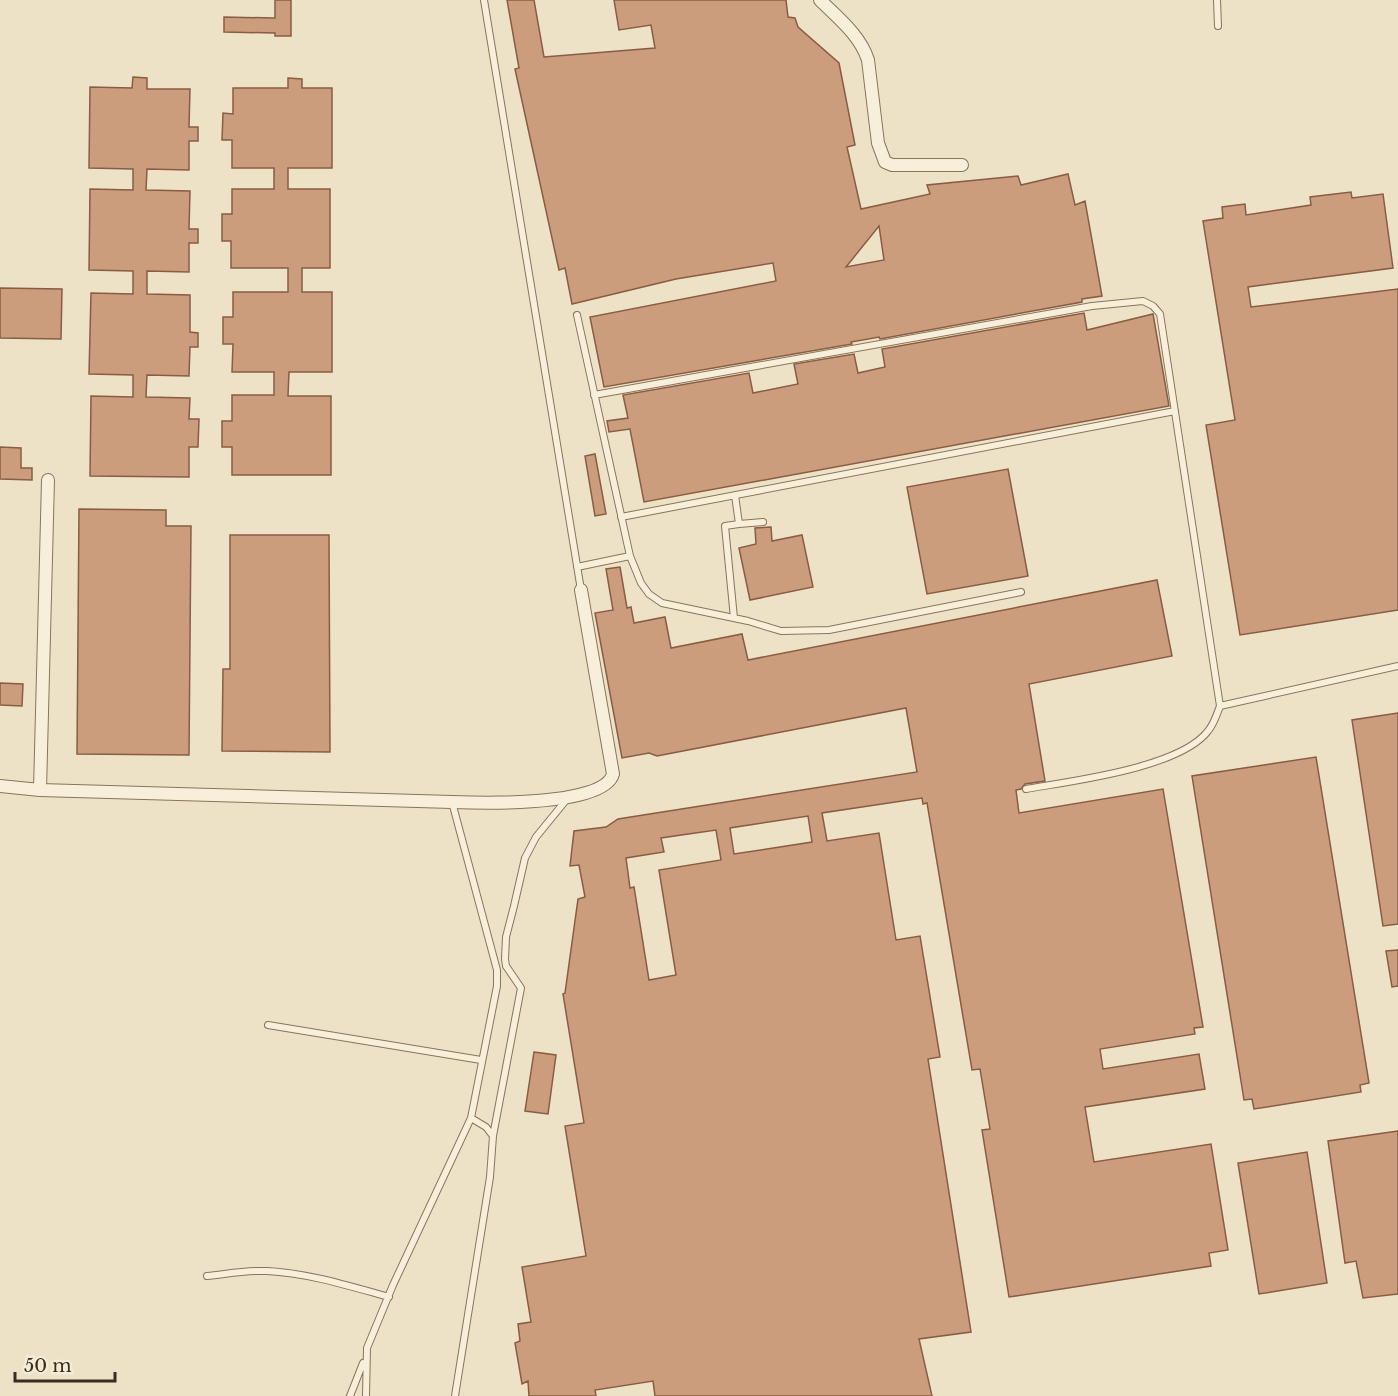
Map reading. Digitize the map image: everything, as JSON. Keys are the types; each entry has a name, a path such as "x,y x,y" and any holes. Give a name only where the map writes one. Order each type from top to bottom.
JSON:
{"street":[{"path":"820,0 864,48 868,60 878,143 885,162 892,165 962,165"},
{"path":"40,790 48,480"},
{"path":"0,786 40,790 487,803 568,799 605,786 611,781 613,774 581,590"}],"lane":[{"path":"484,0 581,590"},
{"path":"1217,0 1218,26"},
{"path":"594,395 1080,308 1143,301 1153,306 1161,314 1220,706 1208,731 1184,751 1118,773 1026,789"},
{"path":"577,315 630,556 641,584 649,594 662,603 734,618 781,631 829,630 1021,592"},
{"path":"621,517 1175,411"},
{"path":"735,495 739,524"},
{"path":"734,618 724,526 763,522"},
{"path":"577,567 630,556"},
{"path":"1220,706 1398,666"},
{"path":"455,1396 490,1177 493,1136 521,988 506,966 506,937 525,858 536,837 568,799"},
{"path":"366,1396 367,1348 471,1118 498,978 452,802"},
{"path":"268,1025 481,1060"},
{"path":"471,1118 491,1131 493,1136"},
{"path":"207,1275 266,1271 290,1274 389,1297"},
{"path":"350,1396 366,1357"}],"building":[{"path":"275,0 291,0 291,36 275,36 275,33 224,32 224,17 275,18"},
{"path":"507,0 534,0 544,57 655,48 651,25 619,30 614,0 786,0 788,17 795,18 798,27 839,63 855,145 847,147 861,209 930,194 927,185 1018,176 1021,185 1068,174 1075,205 1085,201 1102,296 1082,299 1082,302 880,339 879,337 851,342 852,344 604,387 590,317 776,281 773,263 676,279 572,304 565,268 559,270 515,69 519,68","holes":["879,226 884,260 846,267"]},
{"path":"133,77 147,78 147,89 190,89 189,127 198,127 198,141 189,141 189,170 147,169 146,190 190,191 189,229 198,229 198,243 189,243 189,272 147,271 147,294 190,295 190,332 198,333 198,347 190,347 189,376 147,375 146,397 190,398 189,419 199,419 198,447 189,447 189,477 90,476 91,396 133,397 133,375 89,374 91,293 133,294 133,271 89,270 90,189 133,190 133,169 89,168 90,87 132,88"},
{"path":"288,78 302,79 302,88 332,88 332,168 288,168 288,189 330,189 330,268 302,268 302,292 332,292 332,372 289,372 288,396 331,396 331,475 232,475 232,447 222,447 222,421 232,421 232,395 274,395 274,372 232,372 233,344 223,344 223,317 233,317 233,292 288,292 288,268 231,268 231,241 222,241 222,214 232,214 232,189 274,189 274,168 232,168 232,140 222,140 223,113 233,114 233,88 288,88"},
{"path":"1351,192 1352,198 1383,194 1393,268 1248,287 1251,307 1398,289 1398,610 1240,635 1206,425 1235,420 1203,221 1223,218 1222,207 1245,204 1246,215 1311,205 1310,197"},
{"path":"0,288 62,289 61,339 0,338"},
{"path":"1084,313 1087,330 1153,314 1169,406 644,502 630,429 609,432 607,421 628,418 623,395 749,373 753,393 798,384 794,364 854,354 858,373 885,367 882,349"},
{"path":"0,447 21,448 21,468 32,468 32,480 0,479"},
{"path":"595,454 606,514 595,516 585,456"},
{"path":"1008,469 1028,576 927,594 907,487"},
{"path":"79,509 166,510 166,526 191,526 189,755 77,754"},
{"path":"771,527 772,541 802,535 813,587 750,600 739,548 756,544 755,528"},
{"path":"230,535 329,535 330,752 222,751 223,669 230,669"},
{"path":"620,567 627,608 631,607 634,623 665,617 671,648 742,634 748,660 1157,580 1172,656 1029,684 1045,781 1025,784 1021,789 1016,790 1019,813 1163,789 1203,1027 1194,1028 1195,1034 1100,1049 1103,1069 1199,1054 1205,1089 1085,1107 1094,1162 1211,1144 1228,1250 1209,1253 1211,1266 1009,1297 982,1130 990,1129 980,1069 972,1070 927,803 923,804 922,798 822,813 827,841 879,833 896,940 920,936 940,1057 928,1059 971,1332 919,1339 932,1396 655,1396 653,1381 595,1390 596,1396 529,1396 528,1381 522,1384 515,1343 520,1341 518,1324 531,1322 522,1267 586,1256 565,1126 584,1123 563,994 565,993 578,899 585,897 579,865 570,866 574,831 606,827 618,819 917,772 906,708 657,756 649,753 622,758 595,613 613,610 606,569","holes":["808,816 812,842 734,854 730,828","716,830 721,860 659,870 676,975 649,980 634,887 630,888 626,858 664,852 661,838"]},
{"path":"0,683 23,684 22,706 0,705"},
{"path":"1398,713 1398,924 1383,926 1352,720"},
{"path":"1316,757 1369,1083 1360,1085 1361,1092 1254,1109 1252,1099 1244,1100 1192,776"},
{"path":"1398,950 1398,986 1392,987 1386,951"},
{"path":"534,1052 556,1055 548,1114 525,1111"},
{"path":"1398,1131 1398,1294 1363,1298 1356,1261 1345,1263 1328,1141"},
{"path":"1307,1152 1327,1283 1259,1294 1238,1163"}]}
